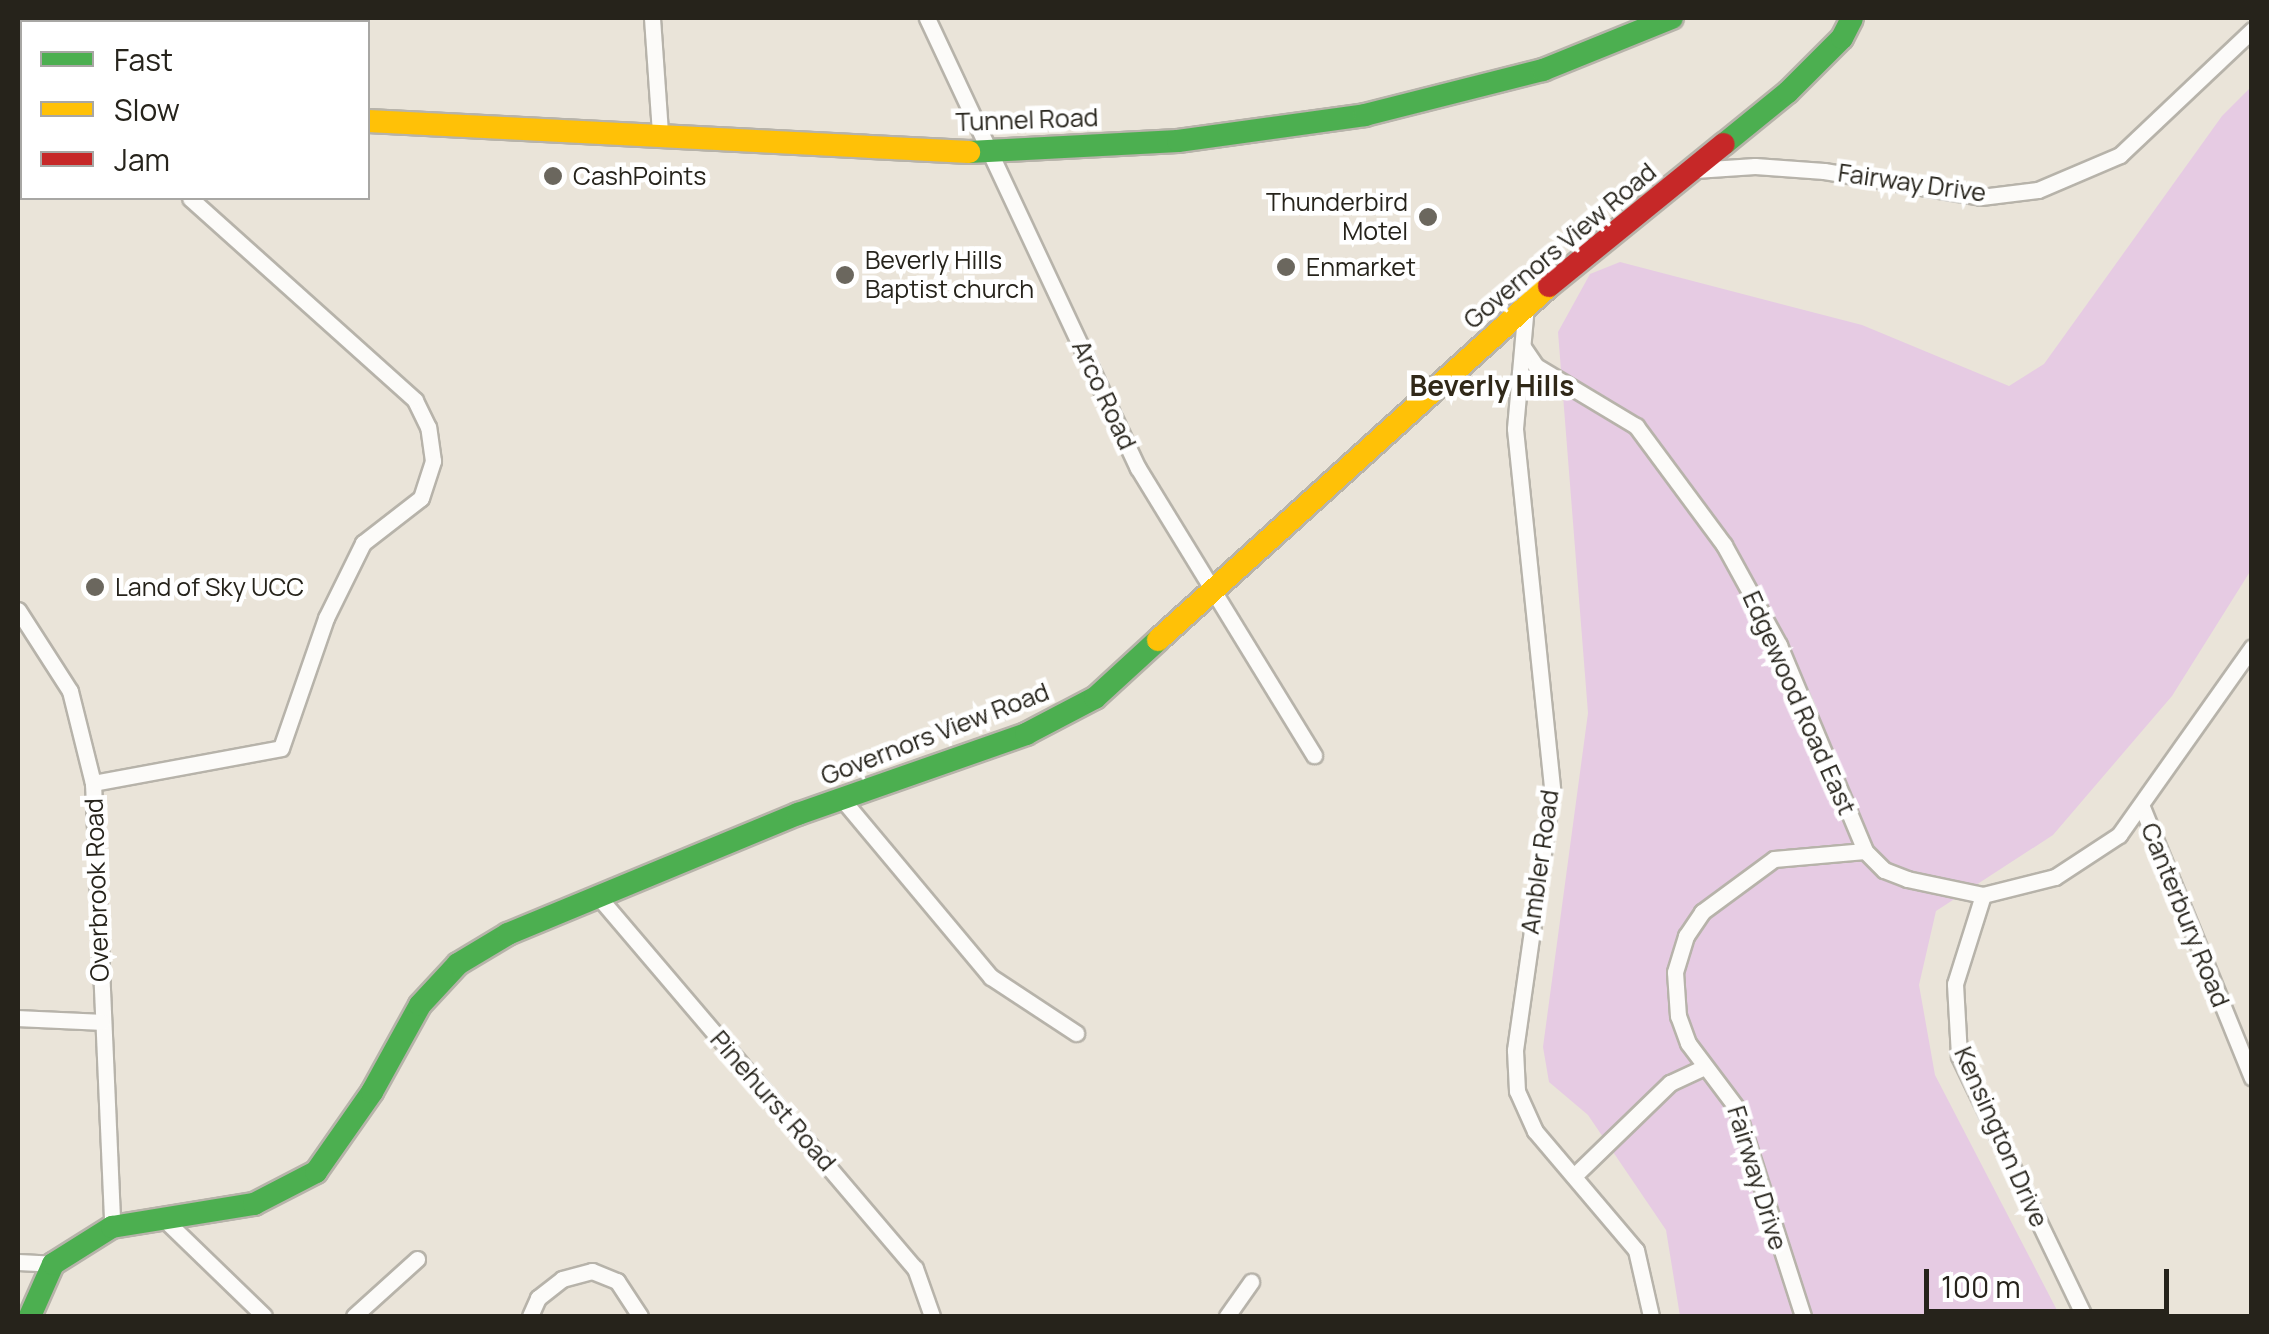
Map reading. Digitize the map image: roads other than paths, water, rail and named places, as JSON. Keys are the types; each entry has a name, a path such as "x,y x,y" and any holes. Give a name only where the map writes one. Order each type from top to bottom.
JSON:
{"street":[{"path":"652,18 660,134"},
{"name":"Arco Road","path":"927,18 1138,468 1314,755"},
{"name":"Tunnel Road","path":"370,121 990,153 1178,141 1365,114 1543,70 1672,18"},
{"name":"Governors View Road","path":"54,1264 112,1228 254,1204 316,1172 420,1005 458,964 597,895 1062,718 1108,688 1526,305 1788,92 1842,38 1852,18"},
{"name":"Fairway Drive","path":"1694,170 1755,166 1824,172 1981,198 2038,190 2120,156 2252,30"},
{"name":"Overbrook Road","path":"112,1228 93,784 281,748 326,618 363,543 420,498 433,461 428,427 415,400 192,200"},
{"name":"Ambler Road","path":"1526,305 1516,429 1552,790 1514,1050 1517,1090 1535,1132 1636,1250 1652,1316"},
{"name":"Edgewood Road East","path":"1523,348 1536,366 1636,426 1724,545 1779,646 1865,851"},
{"path":"18,610 70,691 93,784"},
{"path":"1865,851 1884,870 1908,879 1983,894 2055,877 2119,835 2252,647"},
{"path":"842,799 991,977 1076,1033"},
{"name":"Canterbury Road","path":"2142,807 2252,1078"},
{"name":"Fairway Drive","path":"1802,1316 1736,1106 1704,1067 1678,1016 1675,972 1686,936 1702,912 1774,859 1865,851"},
{"name":"Kensington Drive","path":"1983,894 1955,984 1959,1056 2084,1316"},
{"name":"Pinehurst Road","path":"597,895 915,1268 932,1316"},
{"path":"18,1018 102,1022"},
{"path":"1574,1176 1670,1083 1704,1067"},
{"path":"164,1219 264,1316"},
{"path":"354,1316 417,1259"},
{"path":"18,1262 54,1264 30,1316"},
{"path":"530,1316 538,1298 562,1279 592,1272 617,1281 640,1316"},
{"path":"1227,1316 1252,1282"}],"place":[{"name":"CashPoints","path":"553,176"},
{"name":"Thunderbird Motel","path":"1428,217"},
{"name":"Enmarket","path":"1286,267"},
{"name":"Beverly Hills Baptist church","path":"845,275"},
{"name":"Land of Sky UCC","path":"95,587"}],"district":[{"name":"Beverly Hills","path":"1492,385"}]}
